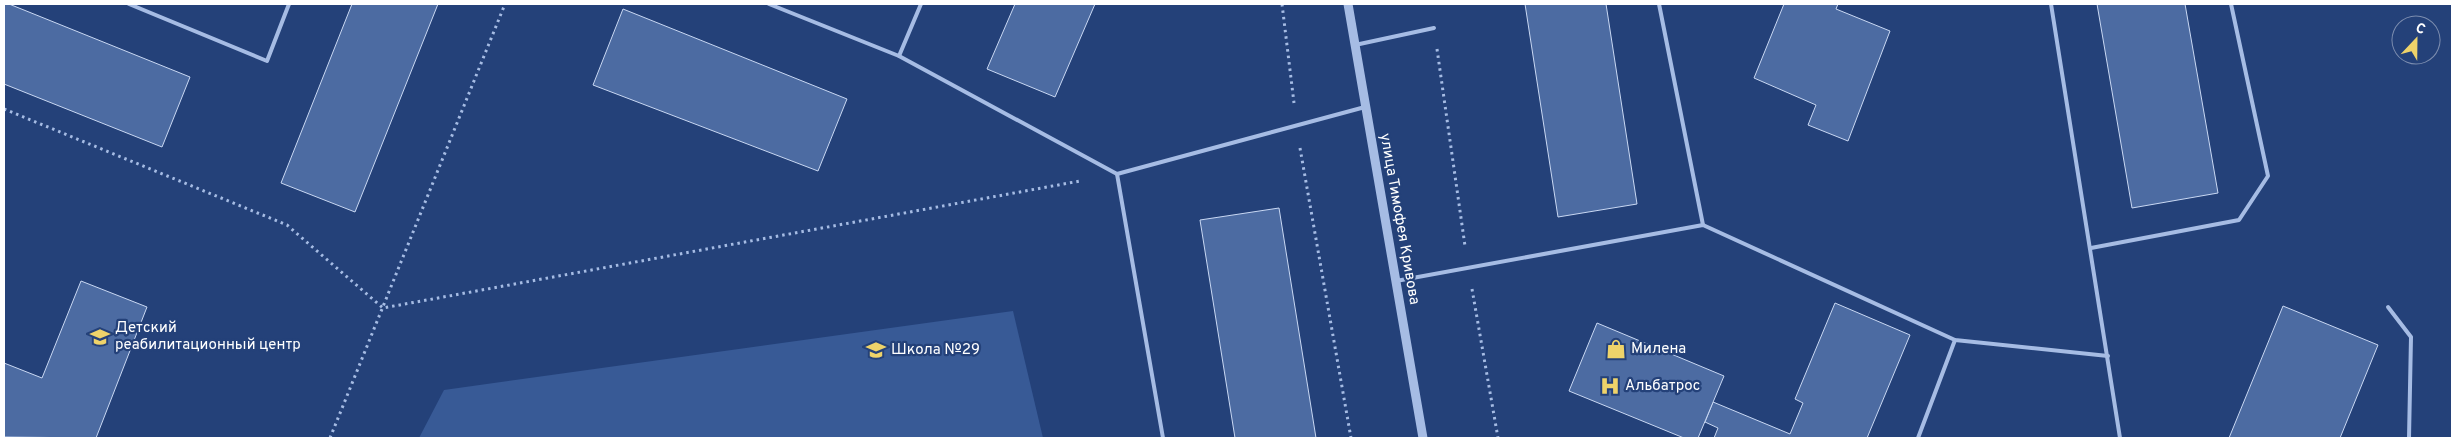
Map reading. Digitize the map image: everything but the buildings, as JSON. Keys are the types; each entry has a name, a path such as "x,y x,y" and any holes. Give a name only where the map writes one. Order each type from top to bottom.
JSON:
{"street":[{"name":"улица Тимофея Кривова","path":"1348,4 1423,438"}],"lane":[{"path":"129,4 266,61 289,4"},
{"path":"769,4 899,56 1118,174 1366,107"},
{"path":"899,56 921,4"},
{"path":"1659,4 1703,225"},
{"path":"2051,4 2120,438"},
{"path":"2091,248 2239,220 2268,176 2231,4"},
{"path":"1356,44 1434,28"},
{"path":"1118,174 1163,438"},
{"path":"1396,281 1703,225 1954,340 2108,356"},
{"path":"2388,307 2411,336 2409,438"},
{"path":"1918,438 1954,340"}],"path":[{"path":"330,438 505,4"},
{"path":"1282,4 1296,126 1351,438"},
{"path":"1434,28 1468,268 1498,438"},
{"path":"4,109 287,225 383,308"},
{"path":"383,308 1118,174"}],"shaded area":[{"name":"Школа №29","path":"1013,311 1043,438 419,438 444,390"}],"place":[{"name":"Детский реабилитационный центр","path":"100,337"},
{"name":"Милена","path":"1616,349"},
{"name":"Школа №29","path":"876,350"},
{"name":"Альбатрос","path":"1610,386"}]}
